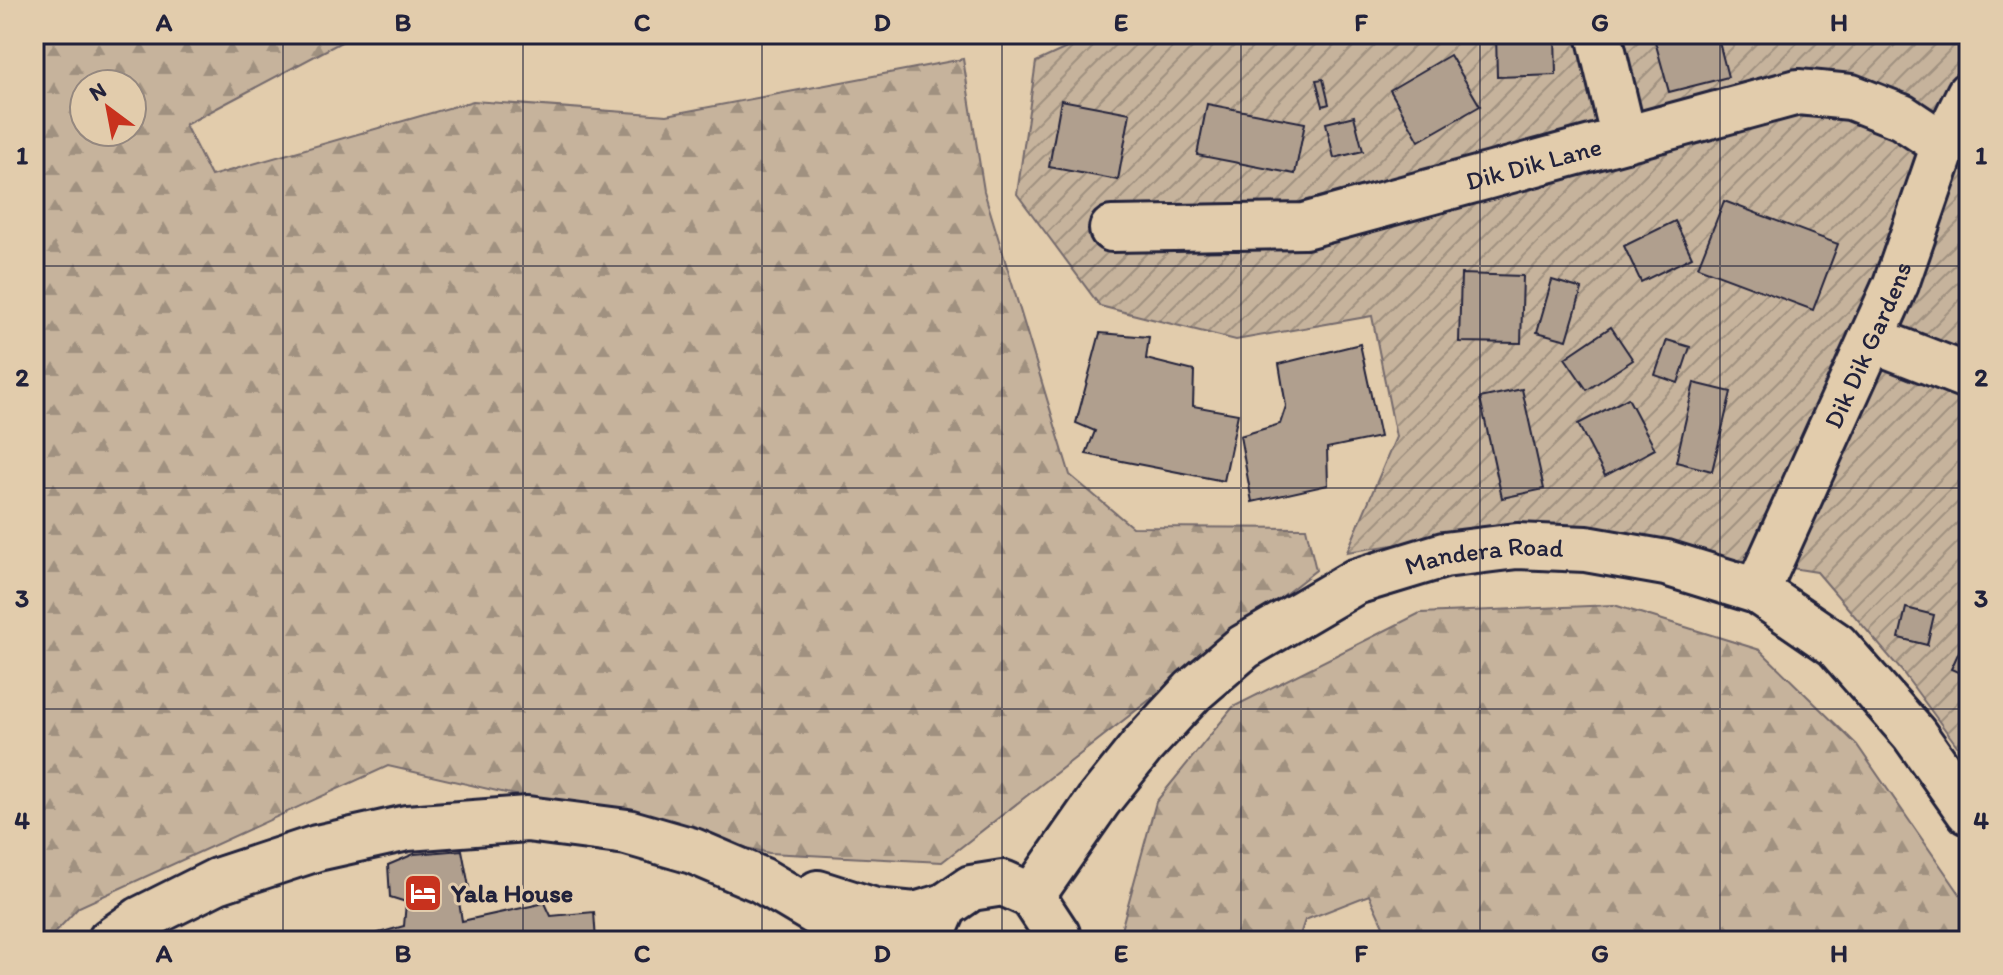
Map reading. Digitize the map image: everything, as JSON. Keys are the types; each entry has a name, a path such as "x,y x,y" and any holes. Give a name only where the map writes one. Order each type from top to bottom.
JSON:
{"street":[{"path":"1599,34 1624,139"},
{"name":"Dik Dik Lane","path":"1112,229 1304,226 1798,92 1851,97 1902,117 1944,145"},
{"name":"Dik Dik Gardens","path":"1757,591 1896,284 1944,145 1968,97"},
{"path":"1871,339 1969,377"},
{"name":"Mandera Road","path":"1032,896 1112,784 1193,691 1244,647 1355,582 1444,555 1517,546 1586,549 1666,563 1757,591 1836,645 1914,734 1969,812"},
{"path":"110,941 141,919 217,881 317,848 407,828 527,819 627,832 693,851 761,880 864,941"},
{"path":"761,880 815,892 875,911 915,915 938,923 971,888 1003,883 1032,896 1057,934 1056,941"}],"green space":[{"path":"34,34 368,34 345,40 185,125 211,176 473,101 667,115 963,59 984,191 1070,475 1132,527 1306,528 1316,570 942,862 769,853 388,766 79,907 47,941 34,941"},
{"path":"1097,34 1969,34 1969,762 1901,670 1817,572 1519,526 1347,552 1396,437 1372,316 1236,340 1100,306 1017,194 1036,62"},
{"path":"1614,605 1760,650 1857,745 1969,907 1969,941 1390,941 1369,895 1305,920 1298,941 1118,941 1156,802 1233,707 1420,613"}],"building":[{"path":"1496,34 1555,34 1556,75 1497,77"},
{"path":"1653,34 1717,34 1728,77 1669,92"},
{"path":"1450,55 1480,106 1419,141 1390,90"},
{"path":"1323,79 1329,104 1323,106 1316,80"},
{"path":"1061,100 1130,113 1118,180 1049,167"},
{"path":"1207,104 1305,123 1295,174 1197,155"},
{"path":"1354,116 1363,151 1334,158 1326,123"},
{"path":"1724,201 1838,244 1813,310 1698,267"},
{"path":"1675,221 1692,257 1641,282 1624,246"},
{"path":"1461,274 1523,276 1521,343 1459,342"},
{"path":"1552,280 1582,289 1567,340 1537,332"},
{"path":"1611,327 1633,360 1587,390 1565,358"},
{"path":"1100,333 1149,337 1146,359 1194,371 1193,406 1238,414 1224,481 1086,454 1095,431 1076,423"},
{"path":"1667,340 1690,347 1678,383 1655,375"},
{"path":"1360,344 1380,437 1327,448 1328,485 1252,502 1240,436 1280,424 1286,406 1279,364"},
{"path":"1694,383 1731,392 1712,471 1676,462"},
{"path":"1522,389 1544,489 1502,498 1480,398"},
{"path":"1628,398 1655,449 1605,476 1578,424"},
{"path":"1906,608 1934,615 1927,645 1899,638"},
{"path":"1969,630 1969,677 1951,669"},
{"name":"Yala House","path":"462,850 469,887 457,889 462,921 545,903 551,916 594,912 596,941 350,941 404,926 406,902 390,897 388,865 414,854"}],"place":[{"name":"Yala House","path":"423,893"}]}
